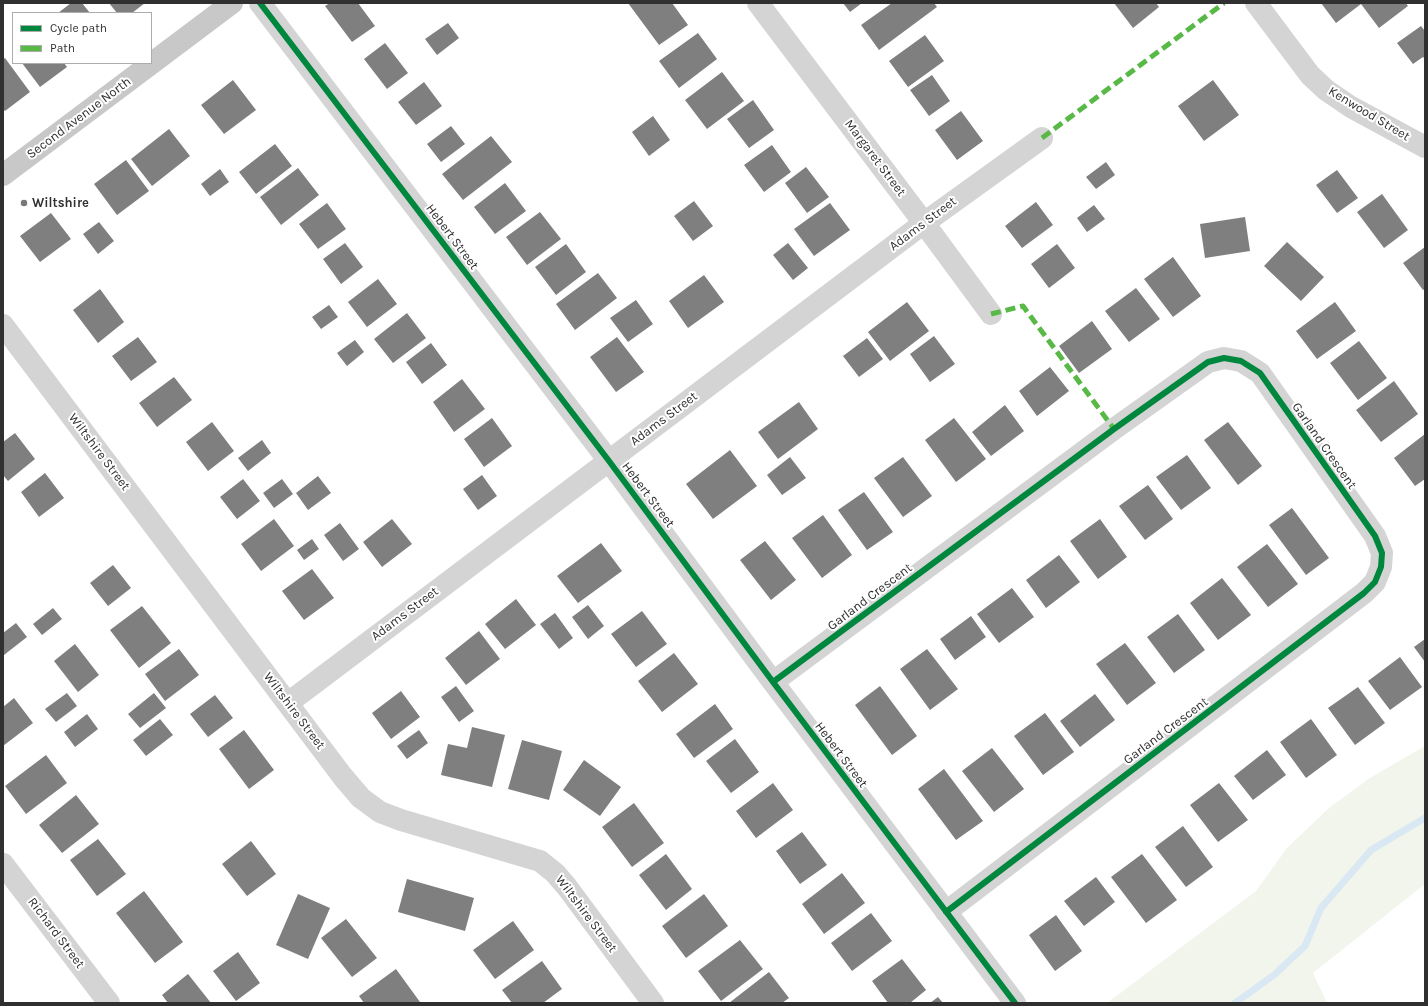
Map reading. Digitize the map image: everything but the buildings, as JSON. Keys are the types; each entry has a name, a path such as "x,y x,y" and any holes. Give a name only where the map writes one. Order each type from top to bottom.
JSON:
{"main road":[{"name":"Second Avenue North","path":"152,63 232,3"},
{"name":"Second Avenue North","path":"3,175 151,64"}],"street":[{"name":"Hebert Street","path":"260,3 608,461 1015,1003"},
{"name":"Margaret Street","path":"758,3 991,314"},
{"name":"Kenwood Street","path":"1256,3 1310,75 1326,90 1351,106 1425,147"},
{"name":"Adams Street","path":"288,703 924,223 1042,138"},
{"name":"Wiltshire Street","path":"3,325 347,782 361,798 380,812 401,820 540,861 555,873 653,1003"},
{"name":"Garland Crescent","path":"773,682 1114,429 1208,362 1224,358 1241,360 1260,373 1374,536 1382,553 1381,567 1375,582 1364,593 946,912"},
{"name":"Richard Street","path":"3,864 10,887 109,1003"}],"shaded area":[{"path":"1425,746 1425,884 1313,973 1327,1003 1107,1003 1256,891 1287,848 1329,808 1370,778"}],"waterway":[{"path":"1235,1003 1274,975 1305,946 1321,908 1371,850 1425,818"}],"marked path":[{"path":"1042,138 1224,3"},
{"path":"991,314 1023,306 1114,429"}],"cycle path":[{"path":"260,3 609,461 773,682 1015,1003"},
{"path":"773,682 1114,429 1208,362 1224,358 1241,361 1260,373 1375,536 1382,553 1381,567 1375,582 1364,593 946,912"}],"place":[{"name":"Wiltshire","path":"24,203"}]}
